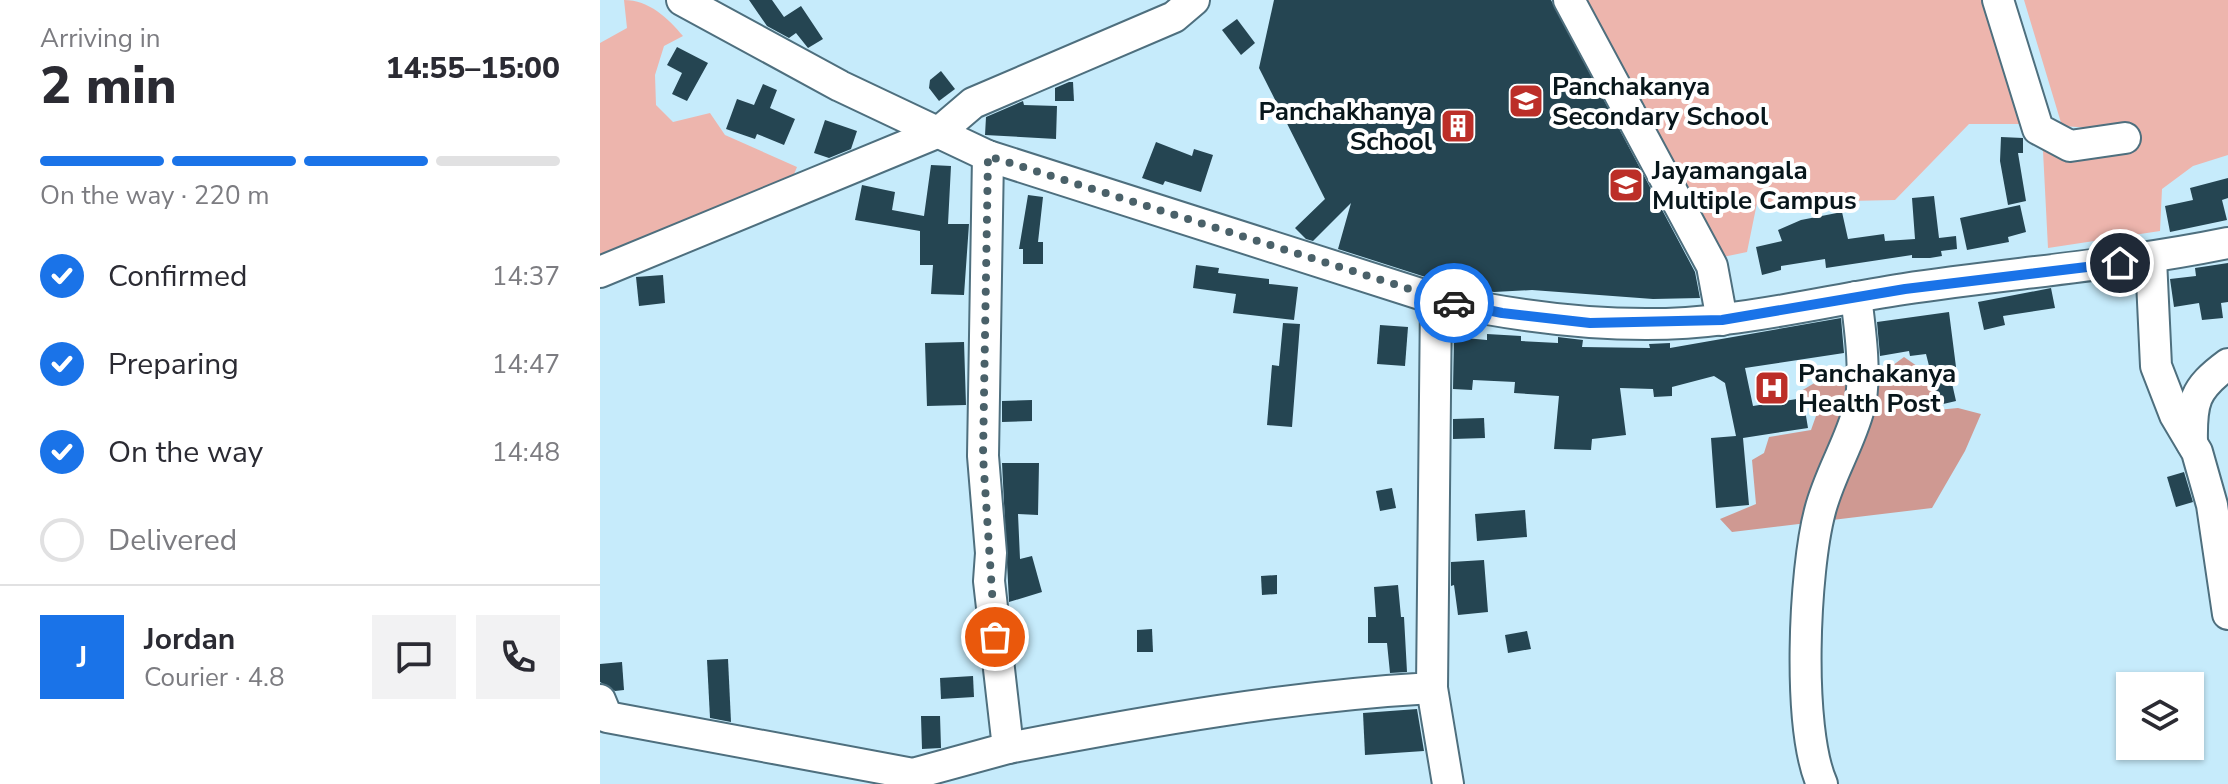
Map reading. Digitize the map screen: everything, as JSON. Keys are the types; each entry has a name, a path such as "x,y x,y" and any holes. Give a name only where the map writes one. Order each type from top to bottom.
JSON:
{"street":[{"path":"682,0 840,86 988,156 1436,299 1502,313 1590,323 1722,320 1856,297 2151,259 2228,243"},
{"path":"600,272 939,132 973,103 1174,17 1194,0"},
{"path":"1569,0 1712,266 1722,320"},
{"path":"1998,0 2038,129 2070,146 2125,138"},
{"path":"988,156 983,456 991,553 989,581 1008,748"},
{"path":"2151,259 2156,366 2175,415 2192,444 2212,505 2228,614"},
{"path":"1822,784 1813,765 1807,684 1811,566 1819,511 1860,406 1861,338 1856,297"},
{"path":"1436,299 1432,688 1448,784"},
{"path":"2192,444 2191,412 2196,395 2205,380 2228,364"},
{"path":"600,700 607,717 913,774 1008,748 1187,715 1317,696 1432,688"}],"shaded area":[{"path":"624,0 642,3 657,11 683,36 664,46 655,75 656,105 673,122 710,113 725,135 797,167 790,184 600,255 600,43 627,28"},
{"path":"1583,0 1992,0 2068,157 2132,152 2136,131 2062,126 2024,0 2228,0 2228,155 2193,166 2162,189 2160,231 2048,248 2043,151 2022,124 1969,124 1895,200 1757,203 1747,252 1723,257"},
{"path":"1904,357 1927,373 1937,410 1958,408 1981,414 1965,451 1932,508 1732,532 1720,519 1756,504 1752,460 1764,453 1769,437 1811,430 1816,416 1801,391 1838,369 1881,374"}],"building":[{"path":"749,0 772,0 784,17 801,6 823,39 808,48 796,33 789,38 767,26"},
{"name":"Panchakhanya School","path":"1274,0 1551,0 1695,272 1700,298 1653,299 1532,290 1494,292 1441,282 1338,249 1351,203 1313,241 1306,239 1295,228 1325,199 1259,68"},
{"path":"1237,19 1255,43 1241,55 1222,30"},
{"path":"677,47 708,63 687,101 672,94 682,73 667,65"},
{"path":"941,71 955,89 939,101 929,88 930,80"},
{"path":"1073,82 1074,101 1055,101 1055,88"},
{"path":"763,84 777,90 770,108 795,119 784,145 757,134 755,139 726,129 737,99 754,105"},
{"path":"1023,101 1024,105 1057,106 1056,139 985,135 986,117"},
{"path":"825,120 857,131 851,149 829,158 814,153"},
{"path":"2001,137 2023,138 2023,153 2018,153 2026,201 2008,205 2000,161"},
{"path":"1156,142 1192,156 1194,149 1213,155 1201,192 1142,178"},
{"path":"931,165 951,166 948,224 969,224 964,295 931,294 933,265 920,265 920,231 855,220 862,185 895,192 892,210 924,216"},
{"path":"2228,178 2228,198 2222,200 2227,220 2170,232 2165,206 2193,200 2190,188"},
{"path":"1028,195 1043,197 1038,242 1043,242 1043,264 1023,264 1023,249 1019,249"},
{"path":"1934,196 1939,238 1956,236 1957,249 1941,251 1942,256 1912,258 1912,255 1826,268 1825,259 1781,266 1781,270 1762,275 1756,247 1782,241 1778,230 1801,220 1842,212 1848,239 1884,234 1885,241 1915,239 1912,198"},
{"path":"2020,205 2026,232 2008,237 2009,242 1967,250 1960,218"},
{"path":"2228,263 2228,302 2221,303 2223,318 2202,320 2199,303 2174,307 2170,279 2196,276 2195,268"},
{"path":"1196,265 1219,268 1218,273 1269,279 1269,284 1298,287 1294,320 1233,313 1236,294 1193,288"},
{"path":"663,275 665,303 639,306 636,277"},
{"path":"2051,288 2055,308 2003,316 2005,325 1984,330 1978,302"},
{"path":"1949,312 1956,367 1949,370 1956,401 1939,405 1926,354 1910,356 1909,351 1880,356 1877,322"},
{"path":"1841,318 1844,353 1745,368 1753,406 1803,398 1808,428 1743,438 1749,505 1716,508 1711,438 1736,436 1725,383 1714,376 1672,387 1672,396 1654,397 1653,389 1620,388 1626,435 1592,439 1591,450 1554,449 1559,396 1514,393 1515,382 1473,380 1472,390 1453,389 1454,337 1487,340 1487,334 1521,336 1521,341 1558,343 1558,337 1583,340 1582,347 1650,348 1649,344 1670,343 1670,348"},
{"path":"1283,323 1300,324 1292,427 1267,425 1272,365 1279,366"},
{"path":"1380,325 1408,327 1405,366 1377,364"},
{"path":"964,342 966,405 927,406 925,343"},
{"path":"1032,400 1032,421 1002,422 1002,401"},
{"path":"1484,418 1485,438 1453,439 1453,419"},
{"path":"1002,463 1039,463 1038,515 1018,514 1020,559 1032,556 1042,592 1009,602"},
{"path":"2184,472 2193,502 2176,507 2167,477"},
{"path":"1392,488 1396,508 1380,511 1376,491"},
{"path":"1525,510 1527,537 1477,541 1475,514"},
{"path":"1484,560 1488,612 1458,615 1454,585 1451,586 1451,562"},
{"path":"1277,575 1277,594 1262,595 1261,576"},
{"path":"1398,585 1401,617 1404,617 1407,672 1390,673 1387,643 1368,643 1368,617 1376,617 1374,587"},
{"path":"1152,629 1153,652 1137,652 1137,630"},
{"path":"1527,631 1531,649 1508,653 1505,635"},
{"path":"728,659 731,722 710,718 707,660"},
{"path":"622,662 624,690 615,691 600,682 600,664"},
{"path":"973,676 974,697 941,699 940,678"},
{"path":"1417,709 1424,751 1365,755 1363,713"},
{"path":"921,716 940,716 941,748 922,749"}],"way so far":[{"path":"995,637 983,456 988,156 1454,303"}],"place":[{"name":"Panchakanya Secondary School","path":"1526,101"},
{"name":"Panchakhanya School","path":"1458,126"},
{"name":"Jayamangala Multiple Campus","path":"1626,185"},
{"name":"Panchakanya Health Post","path":"1772,388"}],"route":[{"path":"1454,303 1502,313 1590,323 1722,320 1905,289 2120,263"}]}
